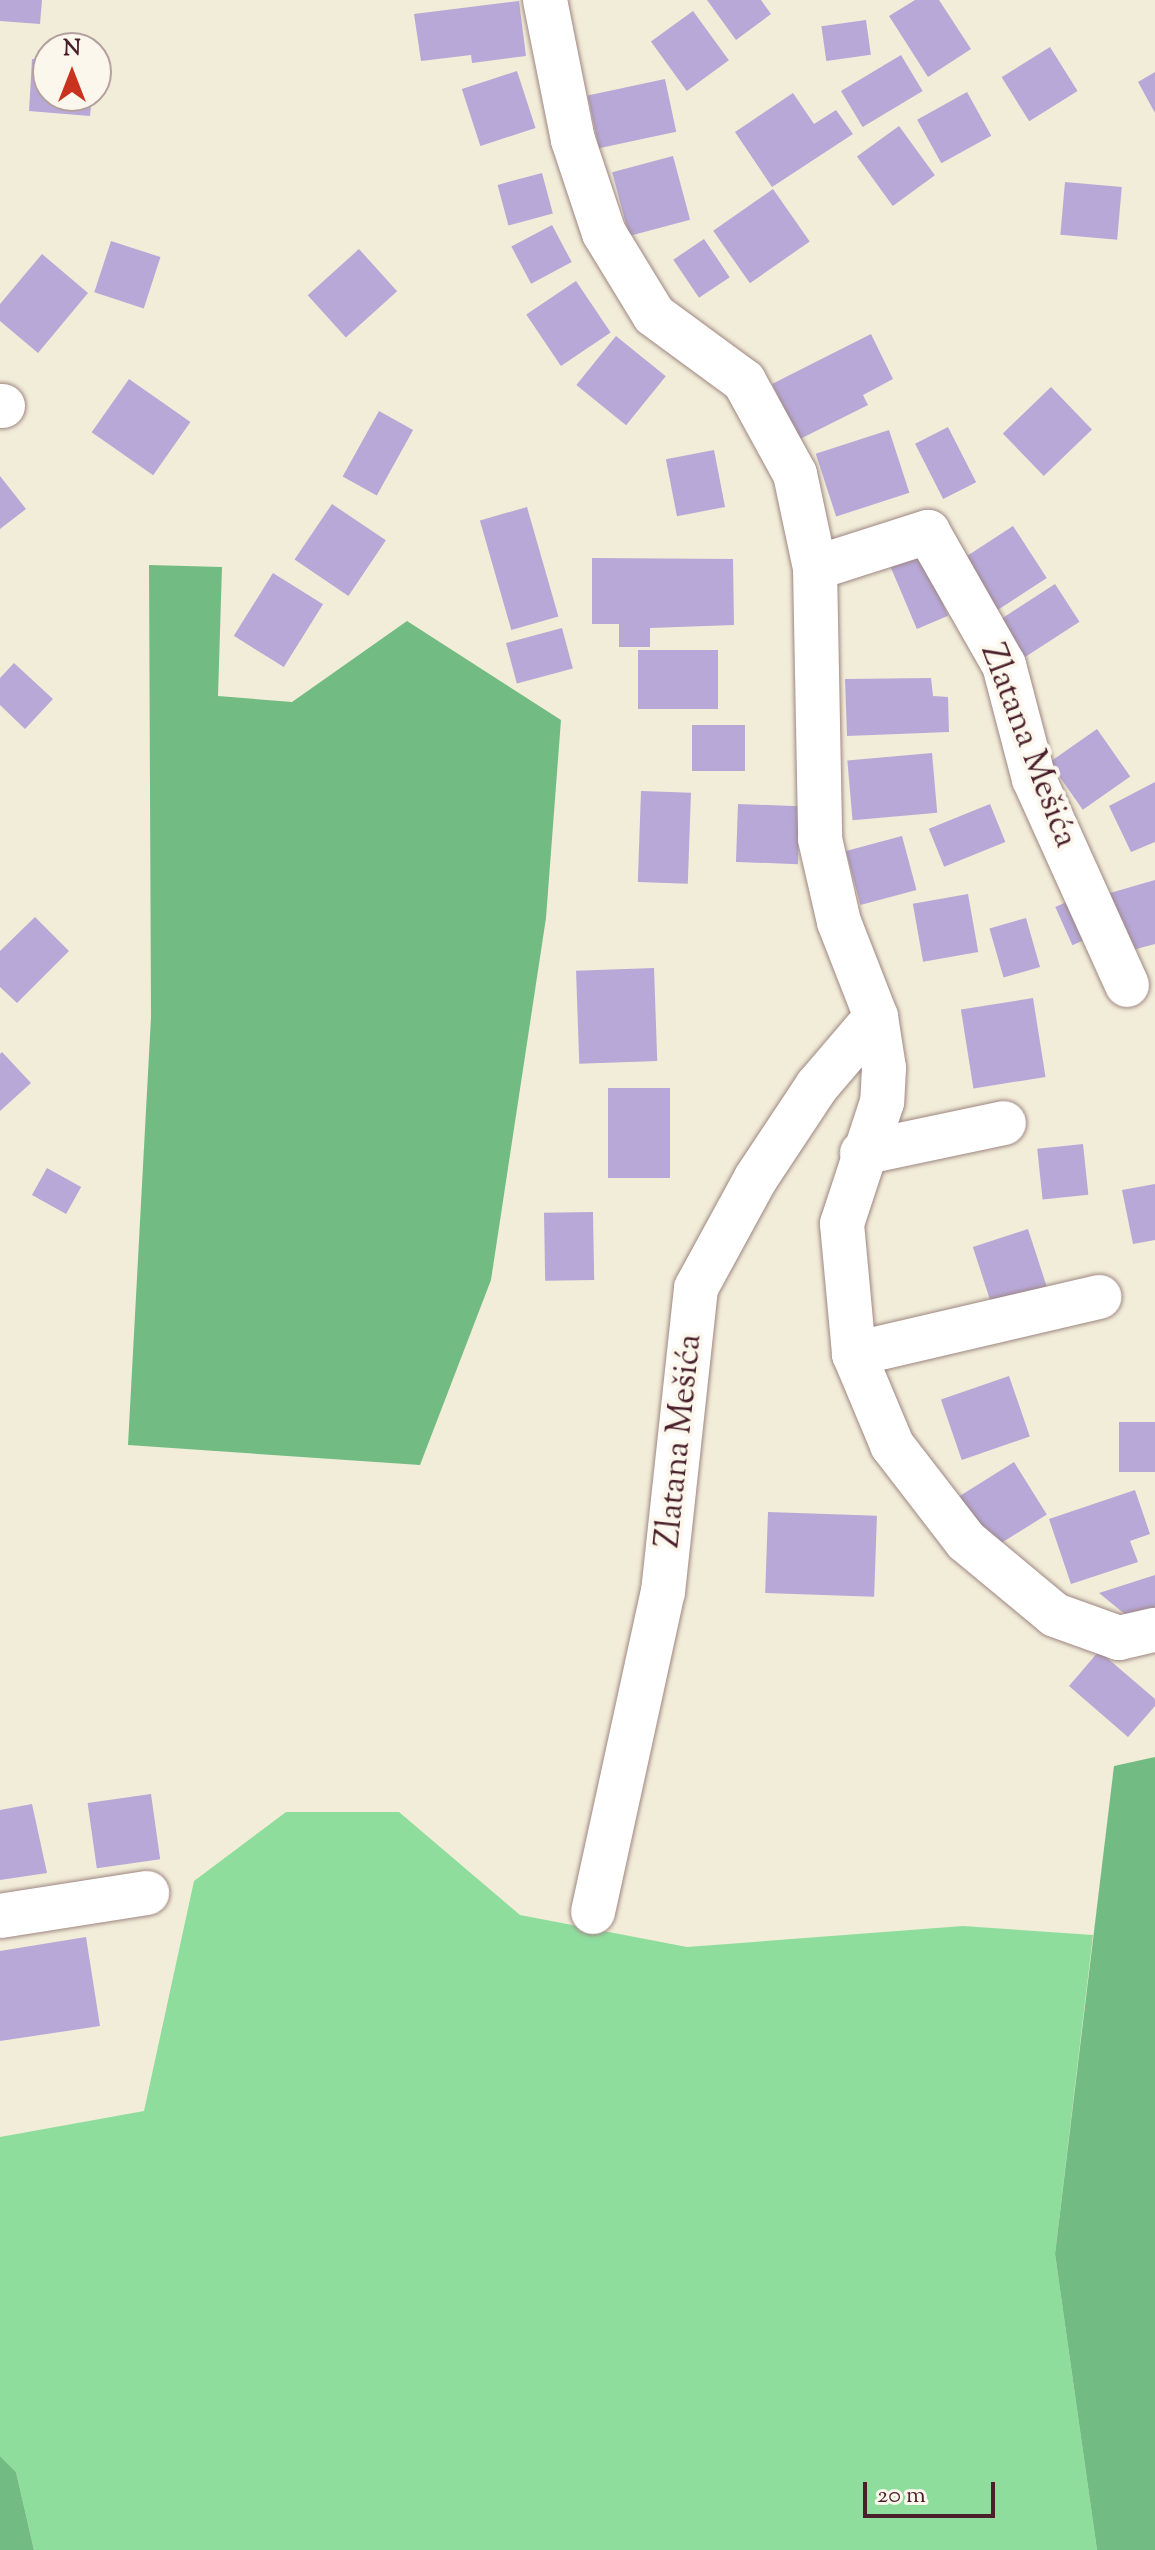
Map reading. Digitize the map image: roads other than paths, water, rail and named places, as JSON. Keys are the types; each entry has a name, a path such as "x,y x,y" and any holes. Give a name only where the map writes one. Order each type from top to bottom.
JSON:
{"street":[{"path":"548,1 573,140 604,233 654,315 744,381 795,474 815,568 820,839 839,922 876,1017 884,1068 882,1102 862,1153 842,1224 854,1354 892,1445 966,1541 1055,1615 1119,1638 1155,1630"},
{"name":"Zlatana Mešića","path":"815,568 928,532 1004,665 1034,779 1127,985"},
{"name":"Zlatana Mešića","path":"593,1912 663,1592 696,1288 756,1178 817,1086 876,1017"},
{"path":"862,1153 1004,1123"},
{"path":"854,1354 1099,1297"},
{"path":"0,1916 147,1893"}]}
